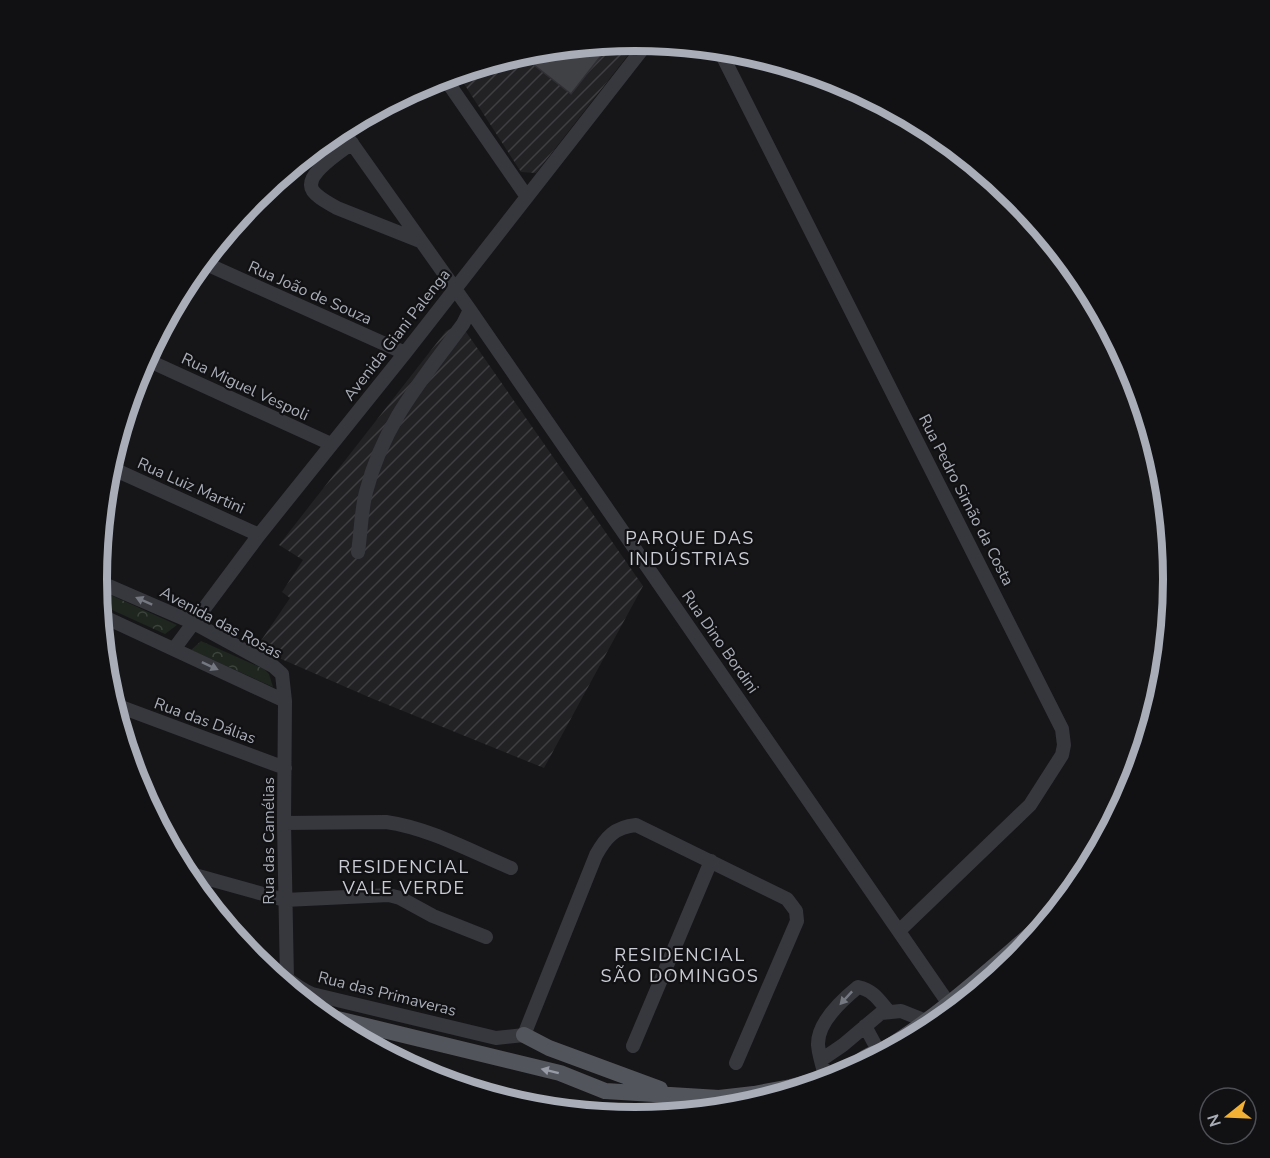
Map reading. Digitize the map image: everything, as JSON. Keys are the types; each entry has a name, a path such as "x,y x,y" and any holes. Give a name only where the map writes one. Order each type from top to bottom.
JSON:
{"main road":[{"path":"957,997 992,968"},
{"path":"348,1021 560,1073 605,1091 718,1098 748,1095"},
{"path":"524,1035 549,1048 684,1097"}],"street":[{"name":"Avenida Giani Palenga","path":"174,649 259,535 405,353 641,51"},
{"name":"Rua Pedro Simão da Costa","path":"724,59 1062,729 1064,745 1062,755 1030,806 900,930"},
{"path":"449,85 527,197"},
{"name":"Rua Dino Bordini","path":"347,137 470,310 949,1003"},
{"path":"352,143 317,171 310,185 312,190 337,208 420,241"},
{"name":"Rua João de Souza","path":"210,266 405,353"},
{"path":"358,552 365,494 386,434 403,405 463,324 470,310"},
{"name":"Rua Miguel Vespoli","path":"153,363 331,444"},
{"name":"Rua Luiz Martini","path":"118,471 259,535"},
{"name":"Avenida das Rosas","path":"107,585 194,623 277,669 284,681 285,701"},
{"path":"109,619 285,701"},
{"name":"Rua das Camélias","path":"285,701 284,823 287,976"},
{"name":"Rua das Dálias","path":"123,708 285,768"},
{"path":"284,823 386,822 402,824 510,868"},
{"path":"524,1035 596,855 612,832 624,826 636,825 787,899 796,911 797,921 736,1063"},
{"path":"633,1046 711,861"},
{"path":"199,876 285,900 389,895 486,937"},
{"path":"824,1072 818,1045 821,1029 844,998 858,987 868,989 889,1012"},
{"name":"Rua das Primaveras","path":"304,990 312,994 496,1038 524,1035"},
{"path":"821,1060 881,1013 901,1011 925,1020"},
{"path":"865,1026 879,1047"}],"shaded area":[{"path":"631,51 536,173 521,172 462,80 532,61 600,52"},
{"path":"456,326 464,329 643,586 544,768 371,698 256,648 290,598 282,592 303,560 279,545 446,331"}],"green space":[{"path":"107,594 177,625 165,634 108,608"},
{"path":"201,641 264,669 269,674 273,687 191,650"}],"building":[{"path":"604,52 571,94 530,62"}],"district":[{"name":"PARQUE DAS INDÚSTRIAS","path":"690,548"},
{"name":"RESIDENCIAL VALE VERDE","path":"404,877"},
{"name":"RESIDENCIAL SÃO DOMINGOS","path":"680,965"}]}
